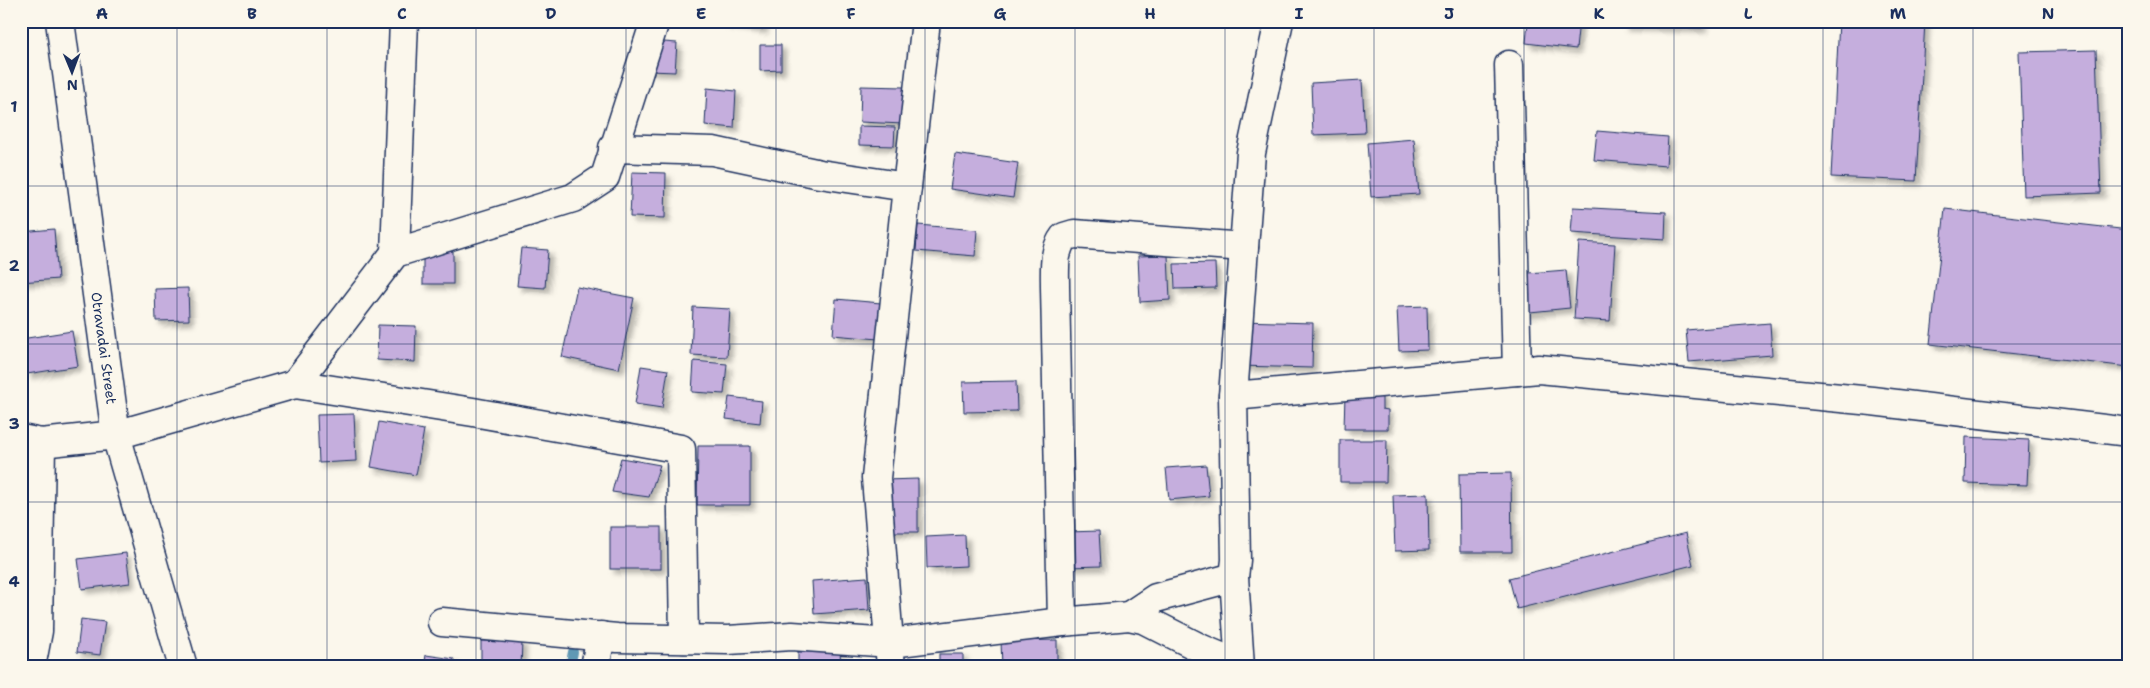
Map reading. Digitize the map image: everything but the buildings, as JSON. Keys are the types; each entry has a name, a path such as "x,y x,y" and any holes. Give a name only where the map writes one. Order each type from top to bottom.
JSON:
{"street":[{"name":"Otravadai Street","path":"60,21 116,435 183,667"},
{"path":"396,253 404,21"},
{"path":"294,384 396,253 573,198 605,177 655,21"},
{"path":"891,655 876,478 926,21"},
{"path":"442,622 602,636 728,640 792,636 891,655 1062,622 1129,616 1143,619 1240,666 1234,577 1236,560 1233,396 1251,153 1279,21"},
{"path":"1509,64 1517,371"},
{"path":"613,148 713,151 820,174 907,187"},
{"path":"1062,622 1055,287 1055,256 1058,244 1064,236 1074,234 1244,247"},
{"path":"1233,396 1539,369 1872,401 2129,432"},
{"path":"31,667 38,631 30,590 31,441 116,435 294,384 473,412 681,449 684,639"},
{"path":"1129,616 1156,598 1234,577"},
{"path":"595,667 602,636"}],"waterway":[{"path":"570,667 573,652"}]}
